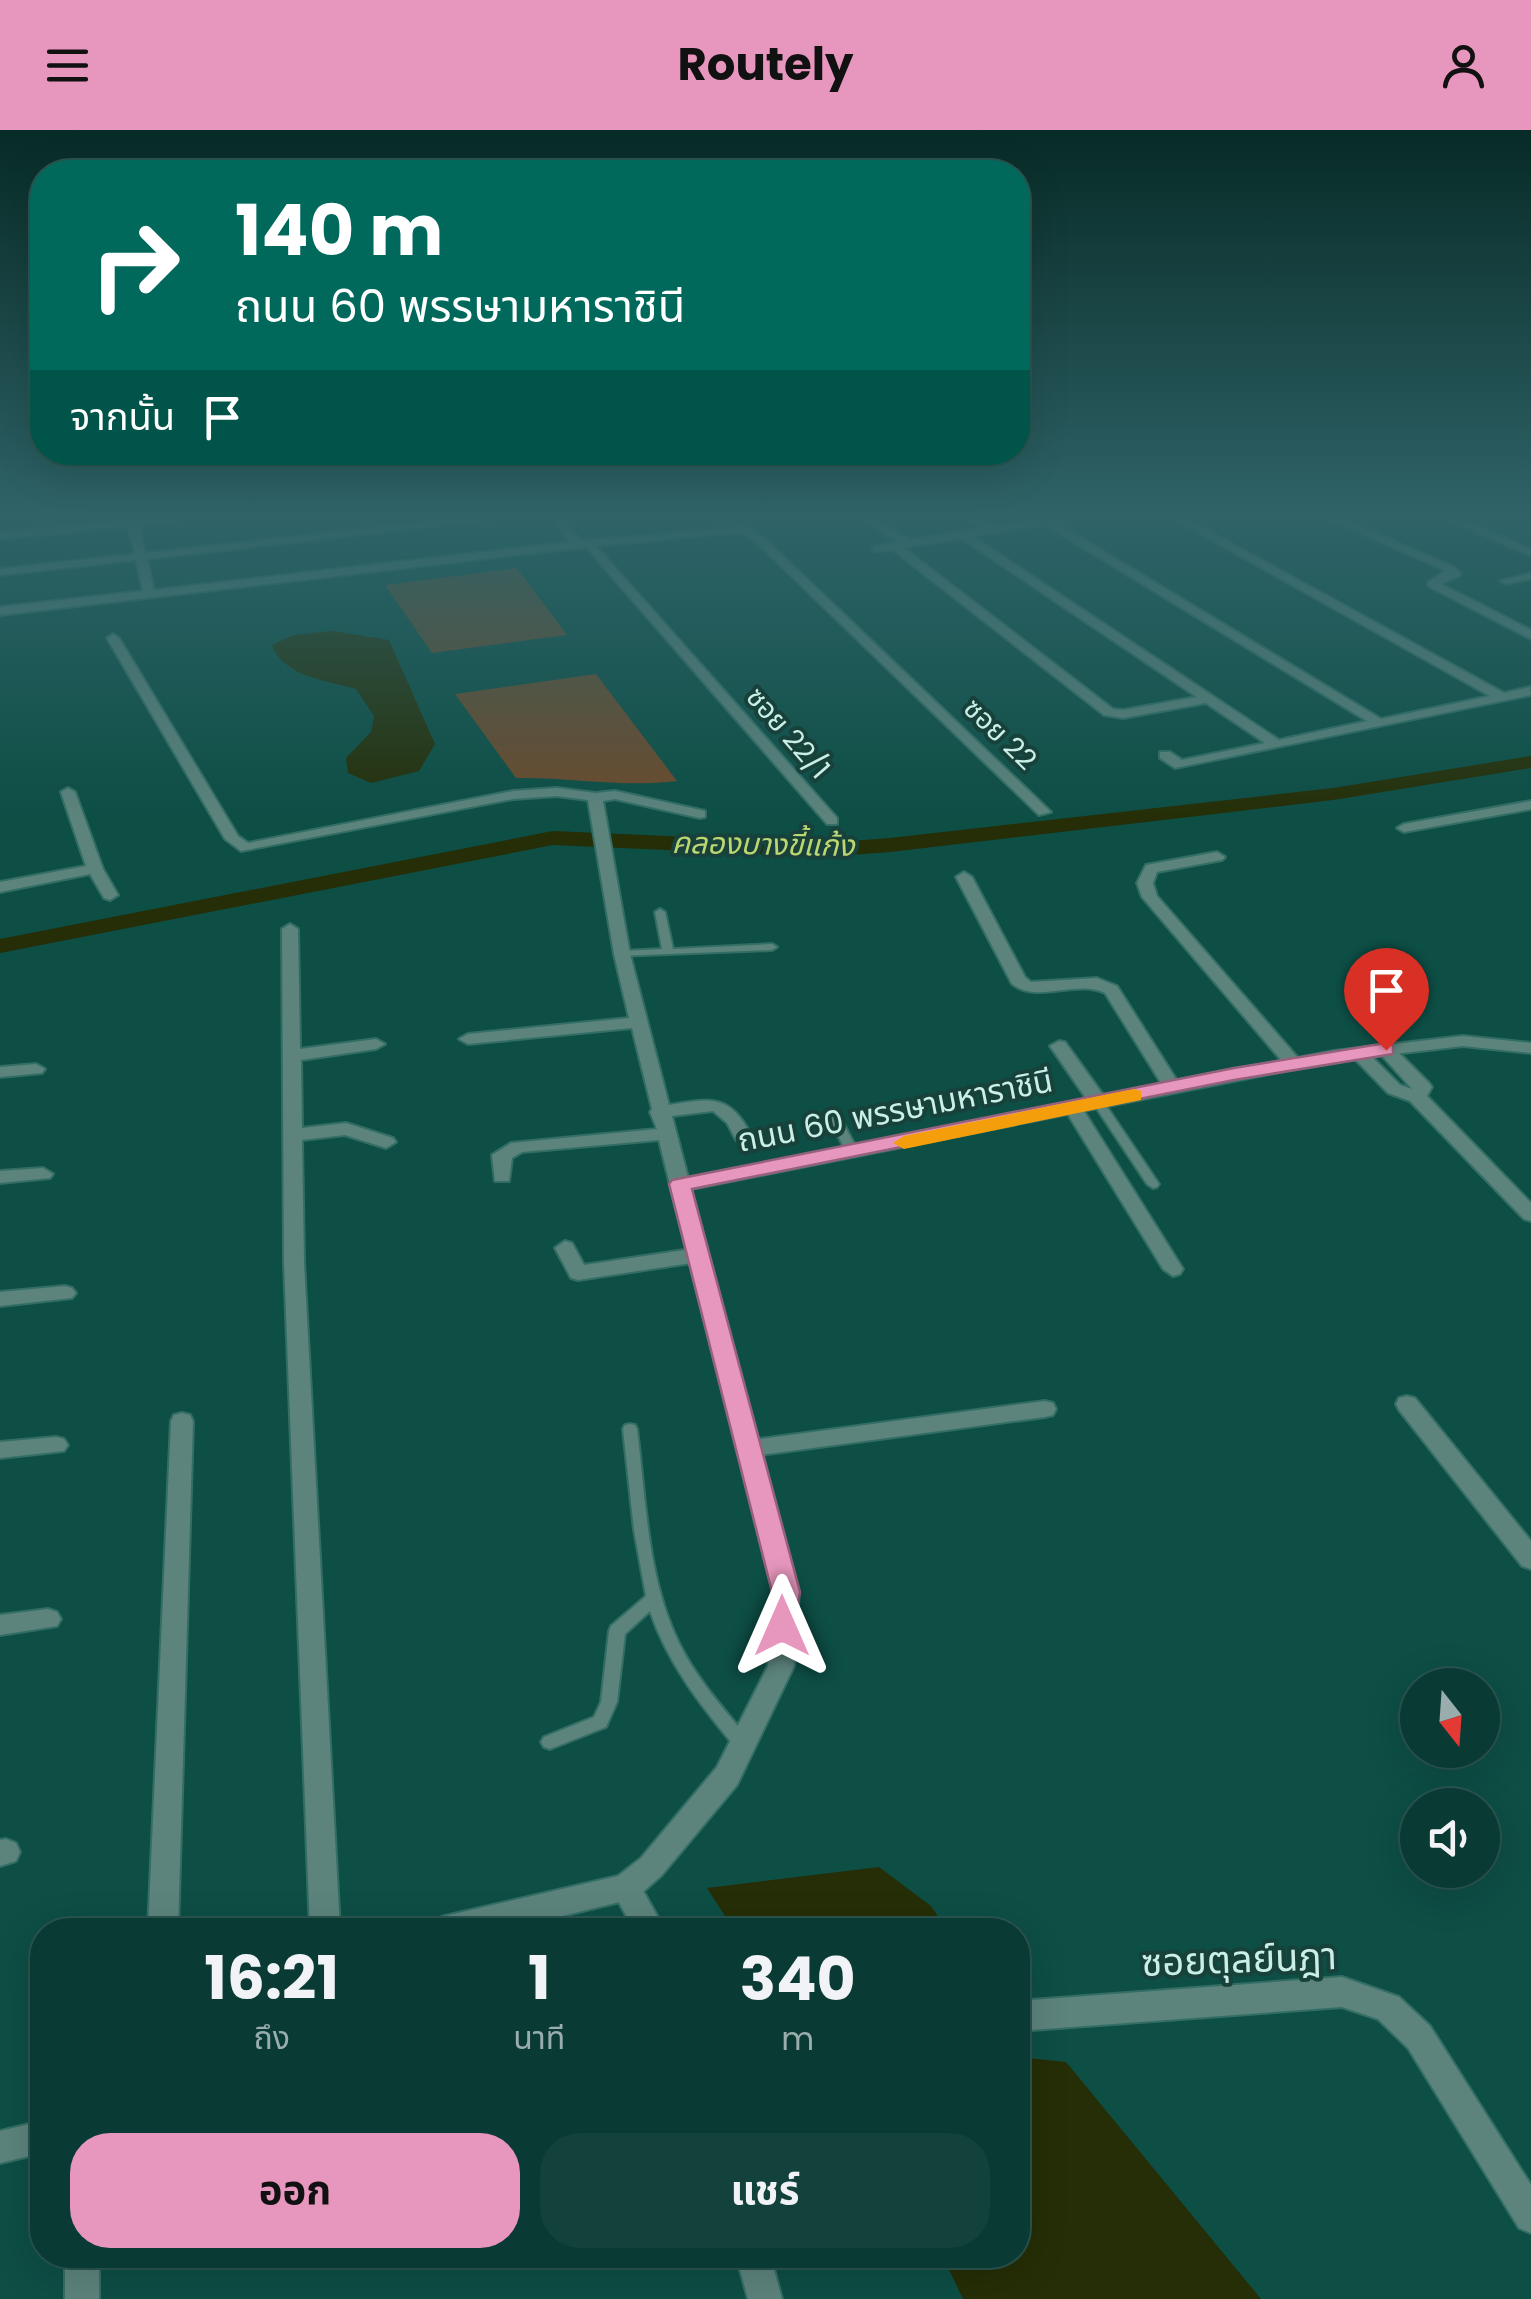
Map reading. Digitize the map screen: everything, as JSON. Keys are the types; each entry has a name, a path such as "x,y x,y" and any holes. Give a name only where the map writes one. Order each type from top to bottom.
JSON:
{"street":[{"name":"ซอย 22/1","path":"647,615 832,821"},
{"name":"ซอย 22","path":"837,615 1044,812"},
{"path":"988,615 1109,712 1123,714 1208,698"},
{"path":"1084,615 1277,745"},
{"path":"1201,615 1379,723"},
{"path":"1354,615 1502,697"},
{"path":"1493,615 1531,635"},
{"path":"113,638 232,839 246,848 513,794 615,795 700,814"},
{"path":"1165,755 1180,765 1530,691"},
{"path":"68,792 96,869 110,895"},
{"path":"497,1918 626,1888 651,1868 727,1776 780,1666 786,1592 752,1448 659,1112 622,954 606,840 598,821 595,797"},
{"path":"1404,828 1531,805"},
{"path":"1217,857 1152,868 1145,884 1150,897 1294,1064"},
{"path":"0,887 96,869"},
{"path":"964,876 1018,980 1027,987 1097,983 1111,990 1172,1088"},
{"path":"290,929 292,1134 324,1918"},
{"path":"468,1039 638,1022"},
{"name":"ถนน 60 พรรษามหาราชินี","path":"680,1184 1358,1053 1463,1041 1531,1048"},
{"path":"292,1056 376,1044"},
{"path":"1060,1046 1099,1103"},
{"path":"1386,1050 1423,1086 1418,1097"},
{"path":"1358,1053 1394,1089 1418,1097 1531,1215"},
{"path":"0,1072 36,1069"},
{"path":"659,1112 720,1105 732,1112 743,1136"},
{"path":"1073,1108 1140,1222 1173,1269"},
{"path":"292,1134 346,1129 386,1142"},
{"path":"502,1177 502,1155 518,1147 665,1134"},
{"path":"0,1178 43,1174"},
{"path":"565,1248 578,1273 698,1255"},
{"path":"0,1300 65,1293"},
{"path":"1407,1404 1531,1559"},
{"path":"752,1448 1045,1409"},
{"path":"163,1918 182,1421"},
{"path":"0,1450 56,1445"},
{"path":"0,1624 48,1619"},
{"path":"626,1888 643,1918"},
{"name":"ซอยตุลย์นฎา","path":"1030,2015 1342,1992 1388,2008 1419,2037 1531,2216"},
{"path":"0,2147 30,2141"},
{"path":"82,2268 82,2299"},
{"path":"757,2268 765,2299"}],"lane":[{"path":"660,912 668,951"},
{"path":"622,954 772,946"},
{"path":"1099,1103 1153,1184"},
{"path":"832,1113 853,1152"},
{"path":"630,1429 654,1598 664,1630 695,1686 744,1745"},
{"path":"550,1742 600,1722 609,1702 617,1631 654,1598"}],"shaded area":[{"path":"406,615 552,615 567,635 432,653"},
{"path":"333,631 389,640 435,744 419,771 371,783 348,773 346,758 371,732 374,716 356,689 296,670 285,664 272,645 294,635"},
{"path":"596,674 677,781 516,778 455,694"},
{"path":"879,1867 931,1906 939,1918 726,1918 707,1888"},
{"path":"1030,2058 1066,2062 1261,2299 963,2299 948,2268 1030,2268"}],"waterway":[{"name":"คลองบางขี้แก้ง","path":"0,946 553,838 825,850 890,845 1333,794 1531,762"}],"slow traffic":[{"path":"904,1143 1134,1096"}],"route":[{"path":"782,1626 786,1592 752,1448 680,1184 882,1148 1234,1074 1386,1050"}]}
